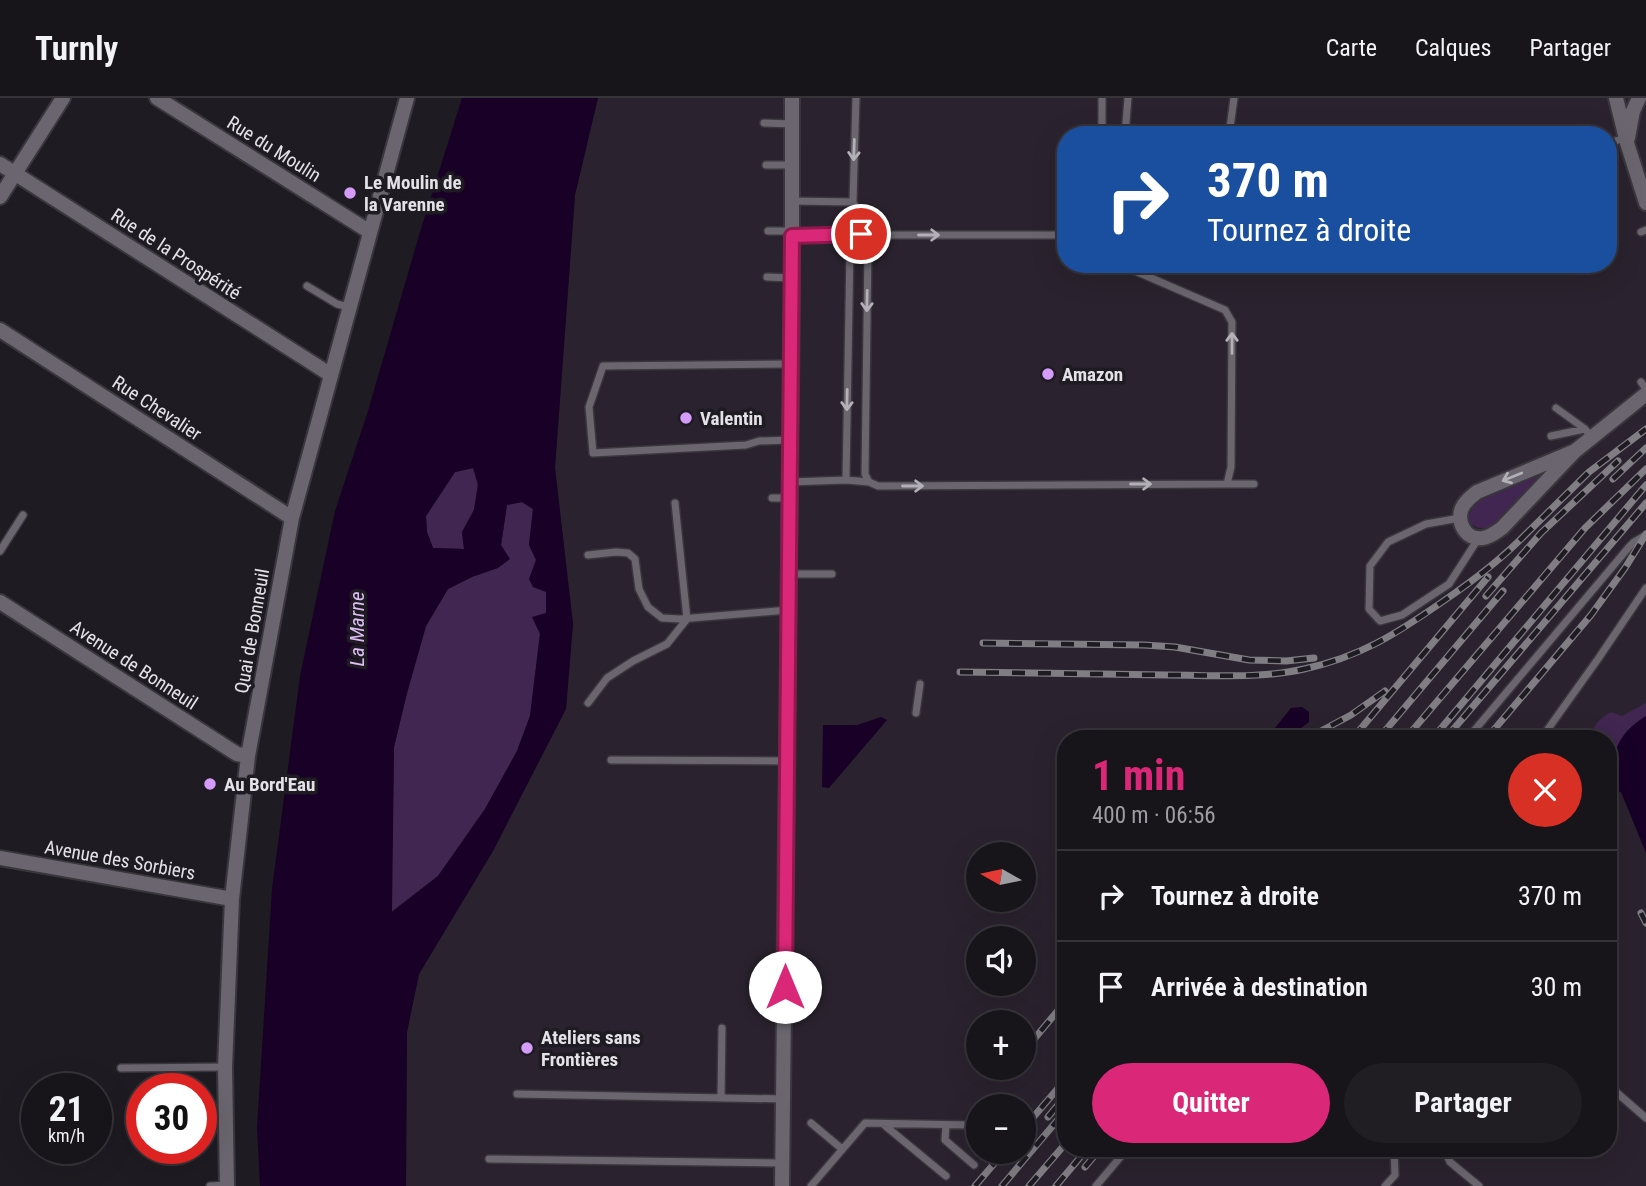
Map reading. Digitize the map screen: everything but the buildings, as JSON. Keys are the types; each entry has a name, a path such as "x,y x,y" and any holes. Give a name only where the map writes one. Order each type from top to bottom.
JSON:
{"street":[{"path":"0,197 62,98"},
{"name":"Rue du Moulin","path":"157,98 370,232"},
{"name":"Quai de Bonneuil","path":"227,1186 225,1067 232,899 248,756 292,518 407,98"},
{"path":"782,1186 792,98"},
{"path":"1637,98 1618,98 1626,140 1646,200"},
{"path":"1626,140 1637,98"},
{"name":"Rue de la Prospérité","path":"0,164 331,376"},
{"name":"Rue Chevalier","path":"0,330 292,518"},
{"path":"1576,451 1477,492 1461,509 1460,518 1465,532 1478,539 1490,537 1502,528 1576,451 1589,434 1644,388"},
{"name":"Avenue de Bonneuil","path":"0,602 237,754 248,756"},
{"name":"Avenue des Sorbiers","path":"0,858 232,899"}],"lane":[{"path":"856,98 853,202 860,217 861,234 868,247 864,474 869,482"},
{"path":"1102,98 1102,126"},
{"path":"1126,126 1128,98"},
{"path":"1230,126 1234,98"},
{"path":"764,123 792,125"},
{"path":"1617,142 1626,140"},
{"path":"766,165 792,165"},
{"path":"792,201 853,202"},
{"path":"768,231 1057,235"},
{"path":"846,480 850,248 861,234"},
{"path":"1140,273 1225,310 1232,322 1231,467 1227,484"},
{"path":"767,278 792,278"},
{"path":"307,286 337,304 350,308"},
{"path":"789,440 758,441 746,445 593,453 589,407 603,366 791,364"},
{"path":"1556,408 1589,434"},
{"path":"1551,436 1589,434"},
{"path":"789,482 846,480 869,482 878,486 1254,484"},
{"path":"772,498 789,498"},
{"path":"588,703 607,678 667,644 687,619 675,503"},
{"path":"0,551 23,515"},
{"path":"1460,518 1426,524 1388,542 1370,566 1369,609 1380,621 1402,615 1449,584 1478,539"},
{"path":"1475,730 1634,541 1646,535"},
{"path":"588,555 628,553 635,559 639,589 649,607 662,618 687,619 789,610"},
{"path":"789,574 832,574"},
{"path":"1548,729 1646,588"},
{"path":"916,713 920,684"},
{"path":"611,760 787,761"},
{"path":"721,1098 722,1028"},
{"path":"121,1068 225,1067"},
{"path":"1617,1093 1646,1118"},
{"path":"517,1094 783,1099"},
{"path":"811,1123 842,1149"},
{"path":"811,1186 865,1123 966,1125"},
{"path":"882,1123 946,1176"},
{"path":"946,1125 945,1140 974,1165"},
{"path":"1096,1186 1120,1157"},
{"path":"1385,1186 1395,1175 1394,1157"},
{"path":"1448,1157 1450,1162 1479,1186"},
{"path":"489,1159 783,1163"},
{"path":"210,1186 227,1186"}],"shaded area":[{"path":"598,98 1646,98 1646,1186 406,1186 407,1032 419,974 493,851 566,708 573,624 555,468 575,195"},
{"path":"1555,463 1518,507 1501,522 1485,528 1470,522 1467,512 1478,497"},
{"path":"474,468 478,484 474,510 462,532 464,549 433,548 427,532 426,516 455,472"},
{"path":"522,502 533,509 529,545 536,559 533,587 546,591 546,614 540,634 530,716 517,751 485,809 438,876 391,912 394,747 426,626 448,589 472,577 501,545 507,505"},
{"path":"1646,703 1646,716 1617,774 1617,730 1593,730 1600,719 1611,712 1622,716"}],"water":[{"name":"La Marne","path":"462,98 598,98 575,195 555,468 573,624 566,709 493,851 419,974 407,1032 406,1186 260,1186 257,1128 272,889 300,676 335,511 368,411","holes":["473,468 478,485 474,510 462,532 464,549 433,548 427,532 426,516 455,472","522,502 533,509 529,545 536,560 529,579 533,587 546,592 546,613 532,617 540,634 530,716 517,751 485,809 438,876 392,912 394,747 426,626 448,589 498,568 510,559 501,545 507,505"]},
{"path":"1302,707 1309,712 1309,722 1298,730 1273,730 1291,708"},
{"path":"1646,716 1646,853 1617,788 1617,748 1635,723"},
{"path":"881,717 887,720 829,788 822,787 823,725 857,725"}],"railway":[{"path":"1523,537 1589,472 1646,429"},
{"path":"1613,479 1646,448"},
{"path":"1486,596 1541,533 1618,461"},
{"path":"1413,730 1585,528 1646,469"},
{"path":"1440,730 1646,485"},
{"path":"1453,730 1646,503"},
{"path":"960,672 1236,676 1304,669 1343,658 1393,634 1476,578 1528,532"},
{"path":"1494,730 1591,615 1646,534"},
{"path":"1360,730 1488,577"},
{"path":"1386,730 1503,591"},
{"path":"983,643 1144,645 1175,647 1249,660 1286,661 1314,658"},
{"path":"1323,730 1351,715 1385,691"},
{"path":"1641,913 1646,923"},
{"path":"1036,1037 1057,1012"},
{"path":"1036,1114 1057,1090"},
{"path":"1048,1117 1057,1106"},
{"path":"1002,1186 1057,1121"},
{"path":"1029,1186 1057,1153"},
{"path":"1056,1186 1080,1157"},
{"path":"1085,1167 1093,1157"},
{"path":"975,1186 994,1164"}],"place":[{"name":"Le Moulin de la Varenne","path":"350,193"},
{"name":"Amazon","path":"1048,374"},
{"name":"Valentin","path":"686,418"},
{"name":"Au Bord'Eau","path":"210,784"},
{"name":"Ateliers sans Frontières","path":"527,1048"}],"route":[{"path":"785,987 792,236 861,234"}]}
